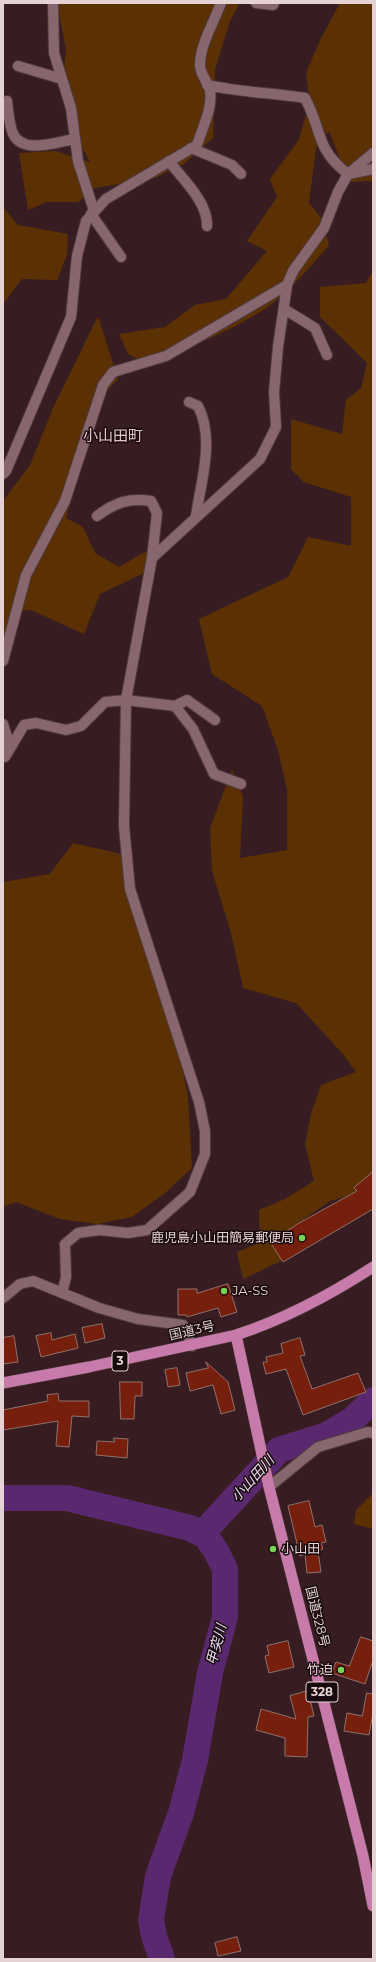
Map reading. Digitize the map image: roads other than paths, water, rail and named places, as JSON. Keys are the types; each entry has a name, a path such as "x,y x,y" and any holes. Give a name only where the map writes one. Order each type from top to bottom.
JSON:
{"highway":[{"name":"国道3号","path":"3,1384 192,1346 236,1335 260,1327 296,1311 337,1290 373,1267"},
{"name":"国道328号","path":"236,1335 268,1483 363,1856 373,1906"}],"street":[{"path":"53,3 54,53 71,108 78,161 93,213 120,257"},
{"path":"3,474 6,471 71,317 77,256 86,221 106,199 197,145 208,109 210,91 203,78 199,65 201,53 221,3"},
{"path":"256,3 273,5 274,3"},
{"path":"18,66 62,79"},
{"path":"207,85 233,91 305,98 310,108 320,142 335,164 348,174 373,169"},
{"path":"7,101 12,132 21,144 30,147 75,139"},
{"path":"191,148 232,165 241,174"},
{"path":"152,558 196,516 260,459 276,427 274,392 284,309 288,286 293,271 324,228 338,192 348,174 373,153"},
{"path":"169,161 199,200 208,216 207,226"},
{"path":"3,661 26,575 64,502 103,384 114,372 166,356 288,286"},
{"path":"284,309 315,328 327,355"},
{"path":"189,402 198,406 204,417 207,438 196,516"},
{"path":"62,1293 66,1277 65,1244 78,1232 99,1230 128,1234 147,1230 190,1192 205,1154 205,1131 199,1102 130,889 124,826 126,700 152,558 157,513 151,502 135,499 112,505 97,516"},
{"path":"3,724 7,736 5,757 24,725 36,724 66,730 81,726 105,702 126,700 175,706 187,700 215,720"},
{"path":"175,706 193,729 214,774 241,784"},
{"path":"3,1298 20,1284 33,1281 99,1308 138,1319 183,1325 192,1346"},
{"path":"268,1483 318,1447 371,1432"}],"waterway":[{"name":"小山田川","path":"202,1534 279,1450 327,1435 352,1420 373,1400"},
{"name":"甲突川","path":"3,1498 67,1498 190,1528 206,1536 225,1569 225,1617 210,1673 195,1760 181,1813 158,1876 151,1920 154,1936 162,1959"}],"place":[{"name":"鹿児島小山田簡易郵便局","path":"302,1238"},
{"name":"JA-SS","path":"224,1291"},
{"name":"小山田","path":"273,1549"},
{"name":"竹迫","path":"341,1670"}],"district":[{"name":"小山田町","path":"113,437"}]}
